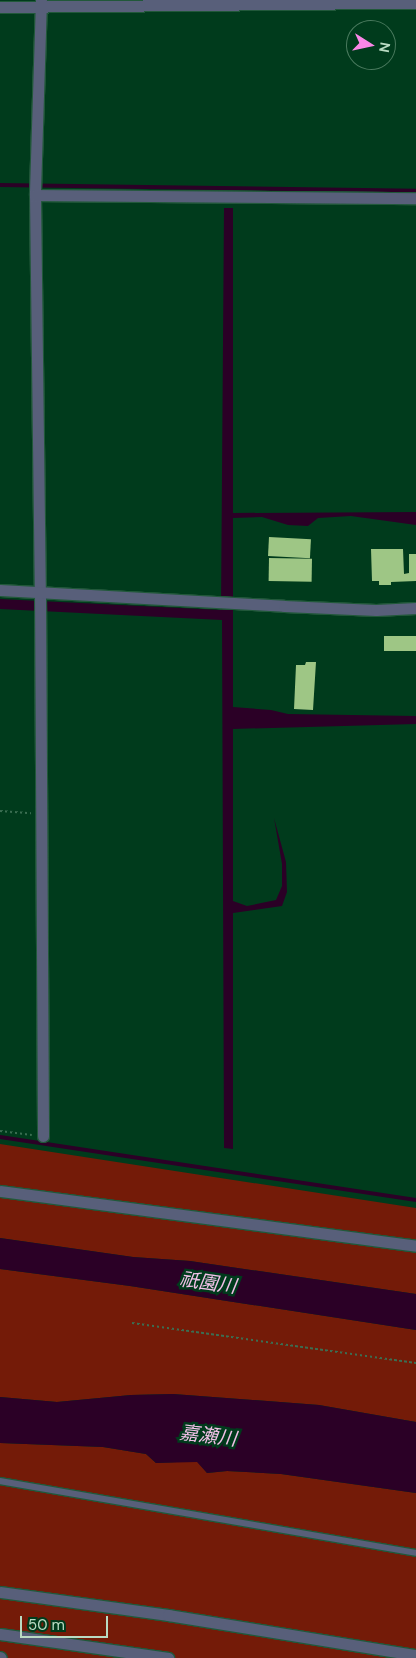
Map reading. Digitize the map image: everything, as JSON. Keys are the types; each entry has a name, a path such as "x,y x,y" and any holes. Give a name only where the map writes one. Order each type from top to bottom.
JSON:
{"street":[{"path":"0,7 41,4 416,3"},
{"path":"41,4 35,196 41,614 43,1136"},
{"path":"35,196 416,198"},
{"path":"0,590 40,595 376,610 416,608"},
{"path":"0,1191 416,1246"},
{"path":"0,1592 168,1615 416,1655"},
{"path":"0,1634 168,1658"}],"lane":[{"path":"0,1481 416,1553"}],"path":[{"path":"0,811 41,813"},
{"path":"0,1131 43,1136"},
{"path":"132,1323 416,1363"}],"shaded area":[{"path":"0,1144 416,1208 416,1294 190,1261 133,1257 0,1238"},
{"path":"0,1269 130,1286 416,1330 416,1422 319,1405 173,1394 131,1395 57,1402 0,1397"},
{"path":"0,1443 103,1447 146,1454 156,1463 197,1461 207,1473 227,1471 281,1474 416,1493 416,1658 0,1658"}],"water":[{"path":"224,208 233,208 233,513 416,512 416,525 351,516 318,518 308,526 288,525 262,517 233,518 233,707 271,710 288,714 416,716 416,724 233,729 233,901 247,906 276,900 282,886 282,864 274,818 286,862 287,892 282,906 233,913 233,1149 224,1148 222,620 0,609 0,599 221,610"},
{"name":"祇園川","path":"0,1238 133,1257 190,1261 416,1294 416,1330 130,1286 0,1269"},
{"name":"嘉瀬川","path":"173,1394 319,1405 416,1422 416,1493 281,1474 227,1471 207,1473 197,1462 156,1463 146,1454 103,1447 0,1443 0,1397 57,1402 131,1395"}],"building":[{"path":"269,537 311,539 310,558 268,556"},
{"path":"371,549 403,549 404,574 409,573 409,554 416,554 416,581 391,582 391,585 379,585 379,581 372,581"},
{"path":"269,558 312,559 312,582 269,581"},
{"path":"384,636 416,636 416,651 384,651"},
{"path":"306,662 316,662 313,710 294,709 296,665 305,665"}],"waterway":[{"path":"0,185 416,191"},
{"path":"0,1137 416,1200"}]}
